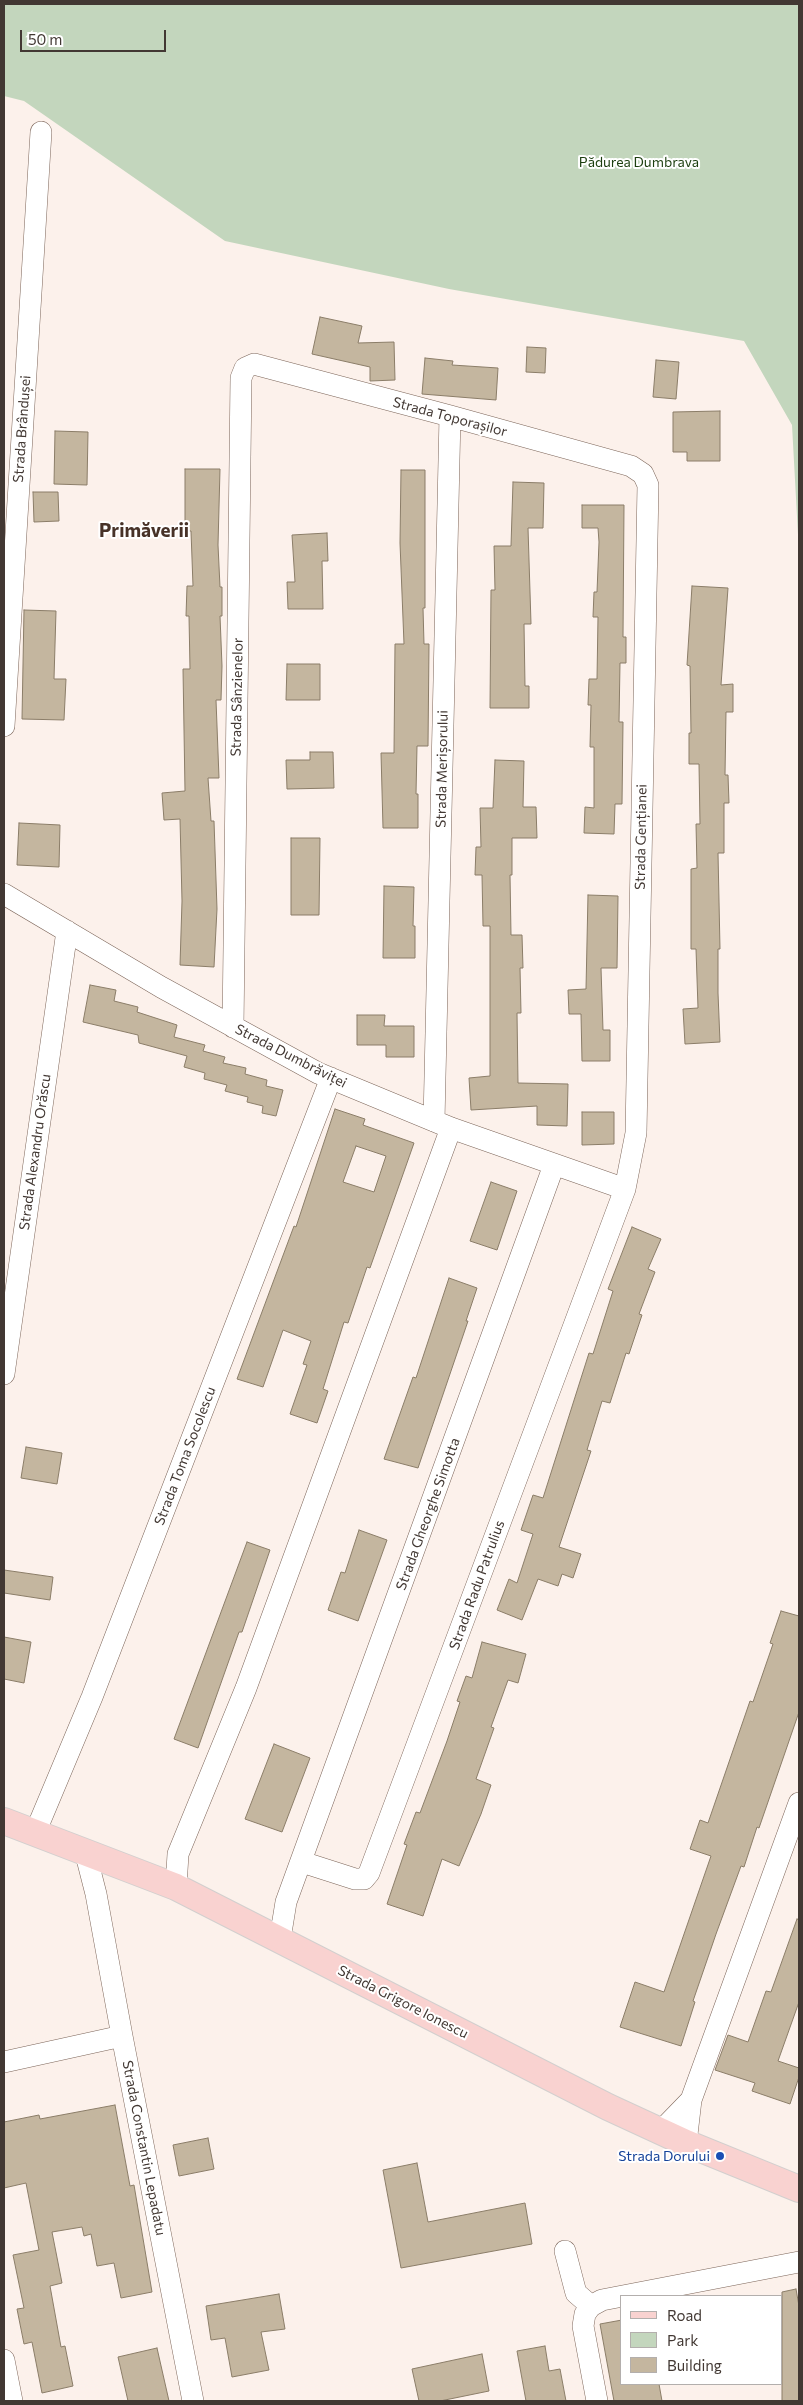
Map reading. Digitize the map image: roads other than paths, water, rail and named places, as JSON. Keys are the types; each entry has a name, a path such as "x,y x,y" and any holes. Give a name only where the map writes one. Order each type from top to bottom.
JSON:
{"main road":[{"name":"Strada Grigore Ionescu","path":"4,1821 164,1882 257,1927 660,2132 799,2189"}],"street":[{"name":"Strada Brândușei","path":"4,726 41,132"},
{"name":"Strada Toporașilor","path":"244,368 254,364 631,466 643,474 648,485"},
{"name":"Strada Sânzienelor","path":"234,1027 241,378 244,368"},
{"name":"Strada Merișorului","path":"164,1882 178,1854 246,1688 443,1125 450,416"},
{"name":"Strada Gențianei","path":"625,1189 636,1133 648,485"},
{"name":"Strada Dumbrăviței","path":"4,894 234,1027 331,1078 443,1125 625,1189"},
{"name":"Strada Alexandru Orăscu","path":"4,1374 67,931"},
{"name":"Strada Toma Socolescu","path":"35,1833 96,1688 331,1078"},
{"name":"Strada Gheorghe Simotta","path":"302,1862 554,1165"},
{"name":"Strada Radu Patrulius","path":"302,1862 356,1880 364,1879 369,1873 625,1189"},
{"path":"686,2143 691,2100 799,1803"},
{"name":"Strada Constantin Lepadatu","path":"85,1851 96,1894 194,2401"},
{"path":"280,1939 286,1902 302,1862"},
{"path":"96,1894 118,1864"},
{"path":"257,1927 286,1902"},
{"path":"4,2062 122,2036"},
{"path":"660,2132 691,2100"},
{"path":"565,2250 576,2293 591,2306"},
{"path":"628,2295 799,2262"},
{"path":"597,2401 583,2326 585,2314 591,2306 602,2300 620,2297"},
{"path":"4,2360 12,2401"}],"place":[{"name":"Strada Dorului","path":"720,2156"}],"district":[{"name":"Primăverii","path":"144,531"}],"park label":[{"name":"Pădurea Dumbrava","path":"639,162"}]}
